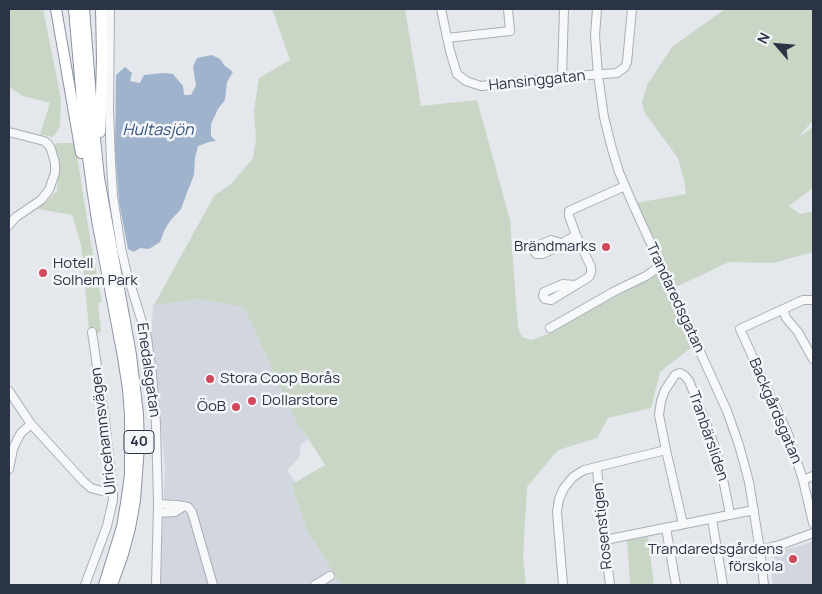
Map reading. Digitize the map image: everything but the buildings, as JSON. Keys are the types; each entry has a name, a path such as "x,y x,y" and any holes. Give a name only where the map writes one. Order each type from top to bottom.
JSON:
{"highway":[{"path":"56,9 85,178 97,220"},
{"name":"40","path":"74,9 85,134 97,220 128,389 130,415 130,474 127,497 122,527 104,585"},
{"name":"40","path":"84,9 90,98 99,178 131,355 138,414 139,446 135,500 128,537 112,585"},
{"path":"99,178 102,59 101,9"}],"street":[{"name":"Enedalsgatan","path":"110,9 109,111 114,196 126,270 147,338 156,424 158,504 156,585"},
{"name":"Hansinggatan","path":"441,9 457,74 470,83 481,86 617,73 625,67 628,56 632,9"},
{"path":"447,38 510,31 508,9"},
{"path":"562,77 564,9"},
{"name":"Trandaredsgatan","path":"597,9 595,35 598,75 606,127 625,186 727,411 739,445 749,482 764,585"},
{"path":"9,132 40,139 48,144 55,163 55,173 49,190 40,200 16,217 9,225"},
{"path":"575,285 589,277 591,268 576,235 569,211 625,186"},
{"path":"561,244 576,235"},
{"path":"550,328 615,291 646,276 656,267 660,266"},
{"path":"813,300 804,300 783,309 786,318 798,332 813,359"},
{"name":"Backgårdsgatan","path":"783,309 740,329 788,434 803,480 813,523"},
{"name":"Ulricehamnsvägen","path":"85,585 107,526 113,500 105,421 92,332"},
{"name":"Tranbärsliden","path":"683,524 660,420 661,401 670,381 676,375 682,373 689,381 715,447 730,514"},
{"path":"9,391 31,424 83,481 91,488 113,492"},
{"path":"9,469 17,440 31,424"},
{"path":"563,585 557,512 564,488 573,477 584,470 666,450"},
{"name":"Rosenstigen","path":"597,468 610,585"},
{"path":"803,480 813,476"},
{"path":"158,504 184,506 188,507 192,512 214,585"},
{"path":"158,513 176,512 184,506"},
{"path":"605,540 754,510"},
{"path":"712,519 723,585"},
{"path":"666,528 676,585"},
{"path":"760,550 813,533"},
{"path":"315,585 330,576"}],"shaded area":[{"path":"199,299 244,307 298,426 309,439 301,444 299,458 287,470 296,483 291,486 307,530 341,585 160,585 165,467 151,335 153,305"},
{"name":"Trandaredsgårdens förskola","path":"813,541 813,585 773,585 771,564 774,555 781,550"}],"green space":[{"path":"9,9 43,9 61,99 60,127 52,137 40,134 50,103 23,96 9,87"},
{"path":"272,9 405,9 421,106 477,100 510,220 518,328 522,337 531,340 548,334 578,316 653,277 667,267 636,203 686,194 678,158 644,112 642,102 647,85 672,47 725,9 811,9 813,11 813,120 798,138 813,127 813,188 789,206 800,214 813,211 813,252 773,263 729,262 676,287 702,339 660,372 651,408 608,418 597,438 558,450 527,487 523,557 526,585 341,585 307,530 291,485 325,465 298,426 244,307 199,299 154,305 214,196 231,184 253,158 256,139 254,111 259,78 290,60"},
{"path":"58,143 75,143 102,302 98,303 101,331 90,340 81,245 72,215 38,209 57,191 58,168 54,145"},
{"path":"648,537 654,585 630,585 627,540"}],"water":[{"name":"Hultasjön","path":"212,55 220,59 233,72 227,82 225,100 218,109 211,124 211,136 216,141 198,146 194,175 181,209 170,221 160,242 149,249 140,248 134,252 128,249 119,202 115,149 116,75 125,67 132,73 130,81 140,83 144,75 173,74 183,86 184,95 191,95 196,85 193,67 197,58"}],"place":[{"name":"Brändmarks","path":"606,247"},
{"name":"Hotell Solhem Park","path":"43,273"},
{"name":"Stora Coop Borås","path":"210,379"},
{"name":"Dollarstore","path":"252,401"},
{"name":"ÖoB","path":"236,407"},
{"name":"Trandaredsgårdens förskola","path":"793,559"}]}
